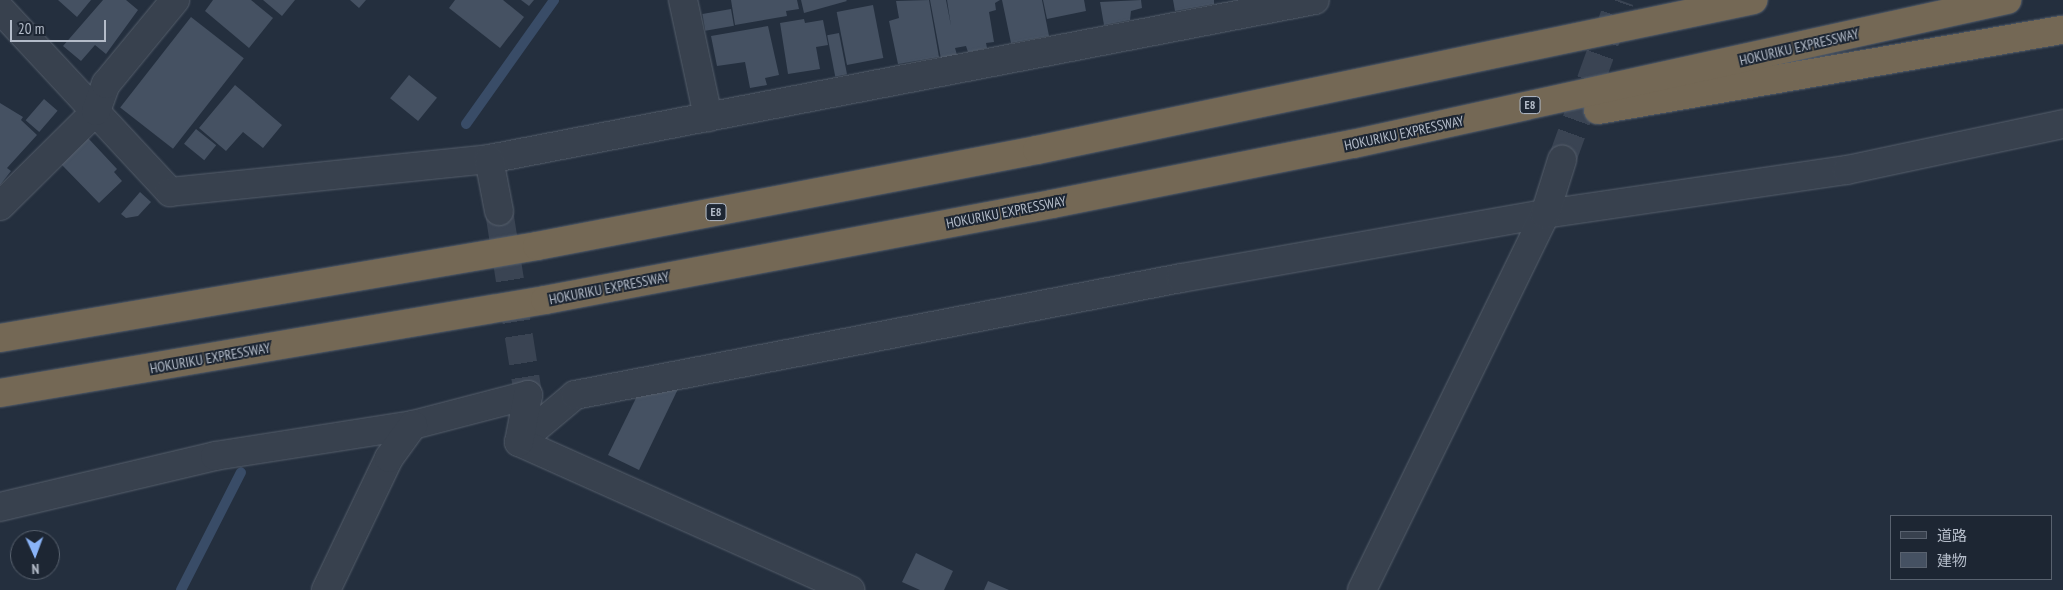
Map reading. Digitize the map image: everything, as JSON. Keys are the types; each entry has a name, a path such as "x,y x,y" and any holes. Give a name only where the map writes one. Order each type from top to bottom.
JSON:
{"highway":[{"path":"1428,71 1678,0"},
{"name":"E8","path":"0,338 537,246 1428,71 1753,0"},
{"name":"HOKURIKU EXPRESSWAY","path":"0,394 545,300 1052,204 1362,142 2007,0"},
{"path":"1052,204 1200,185 1670,96 2063,30"}],"street":[{"path":"0,206 96,112 106,84 176,0"},
{"path":"683,0 708,117"},
{"path":"0,9 170,192 489,160 1314,0"},
{"path":"519,442 575,395 1181,278 1545,214 1847,170 2063,124"},
{"path":"489,160 499,211"},
{"path":"1362,590 1545,214 1562,160"},
{"path":"0,507 216,456 413,425 528,395 519,442"},
{"path":"326,590 389,458 413,425"},
{"path":"519,442 850,590"}],"building":[{"path":"58,0 91,0 77,17"},
{"path":"103,0 126,0 138,10 106,54 95,45 81,61 63,46"},
{"path":"213,0 251,0 273,18 249,48 205,11"},
{"path":"263,0 295,0 282,16"},
{"path":"350,0 366,0 359,8"},
{"path":"455,0 503,0 524,17 500,48 449,8"},
{"path":"521,0 534,0 529,6"},
{"path":"731,0 797,0 799,9 786,11 787,16 735,25"},
{"path":"801,0 846,0 847,1 804,13"},
{"path":"929,0 939,57 898,64 889,21 899,18 896,1"},
{"path":"930,0 946,0 951,26 947,0 1000,0 995,3 996,10 989,12 994,42 986,43 987,48 968,52 966,46 955,48 957,55 941,59"},
{"path":"1002,0 1042,0 1049,36 1011,43"},
{"path":"1043,0 1084,0 1086,11 1047,19"},
{"path":"1141,0 1142,8 1131,11 1130,20 1104,25 1100,2"},
{"path":"1173,0 1214,0 1214,4 1175,11"},
{"path":"873,5 883,58 847,65 837,12"},
{"path":"731,9 734,26 705,31 702,14"},
{"path":"191,17 244,58 173,149 120,108"},
{"path":"804,19 805,23 823,20 828,45 816,47 820,69 788,74 780,23"},
{"path":"768,26 779,75 765,78 767,85 750,88 745,62 717,66 711,36"},
{"path":"839,33 847,74 835,77 827,35"},
{"path":"409,75 437,98 418,121 390,98"},
{"path":"235,85 282,125 263,148 243,132 226,151 199,128"},
{"path":"44,99 58,111 39,132 26,120"},
{"path":"0,103 23,117 21,120 37,135 7,168 11,171 0,185"},
{"path":"196,129 216,145 204,160 184,144"},
{"path":"88,138 117,169 114,172 122,181 99,203 61,164"},
{"path":"140,192 151,202 138,216 126,218 121,214"},
{"path":"678,389 639,470 608,455 637,396"},
{"path":"916,553 953,571 944,590 920,590 902,582"},
{"path":"988,581 1009,590 984,590"}],"waterway":[{"path":"466,124 554,0"},
{"path":"181,590 241,472"}],"tunnel":[{"path":"1562,160 1620,0"},
{"path":"499,211 528,395"}]}
